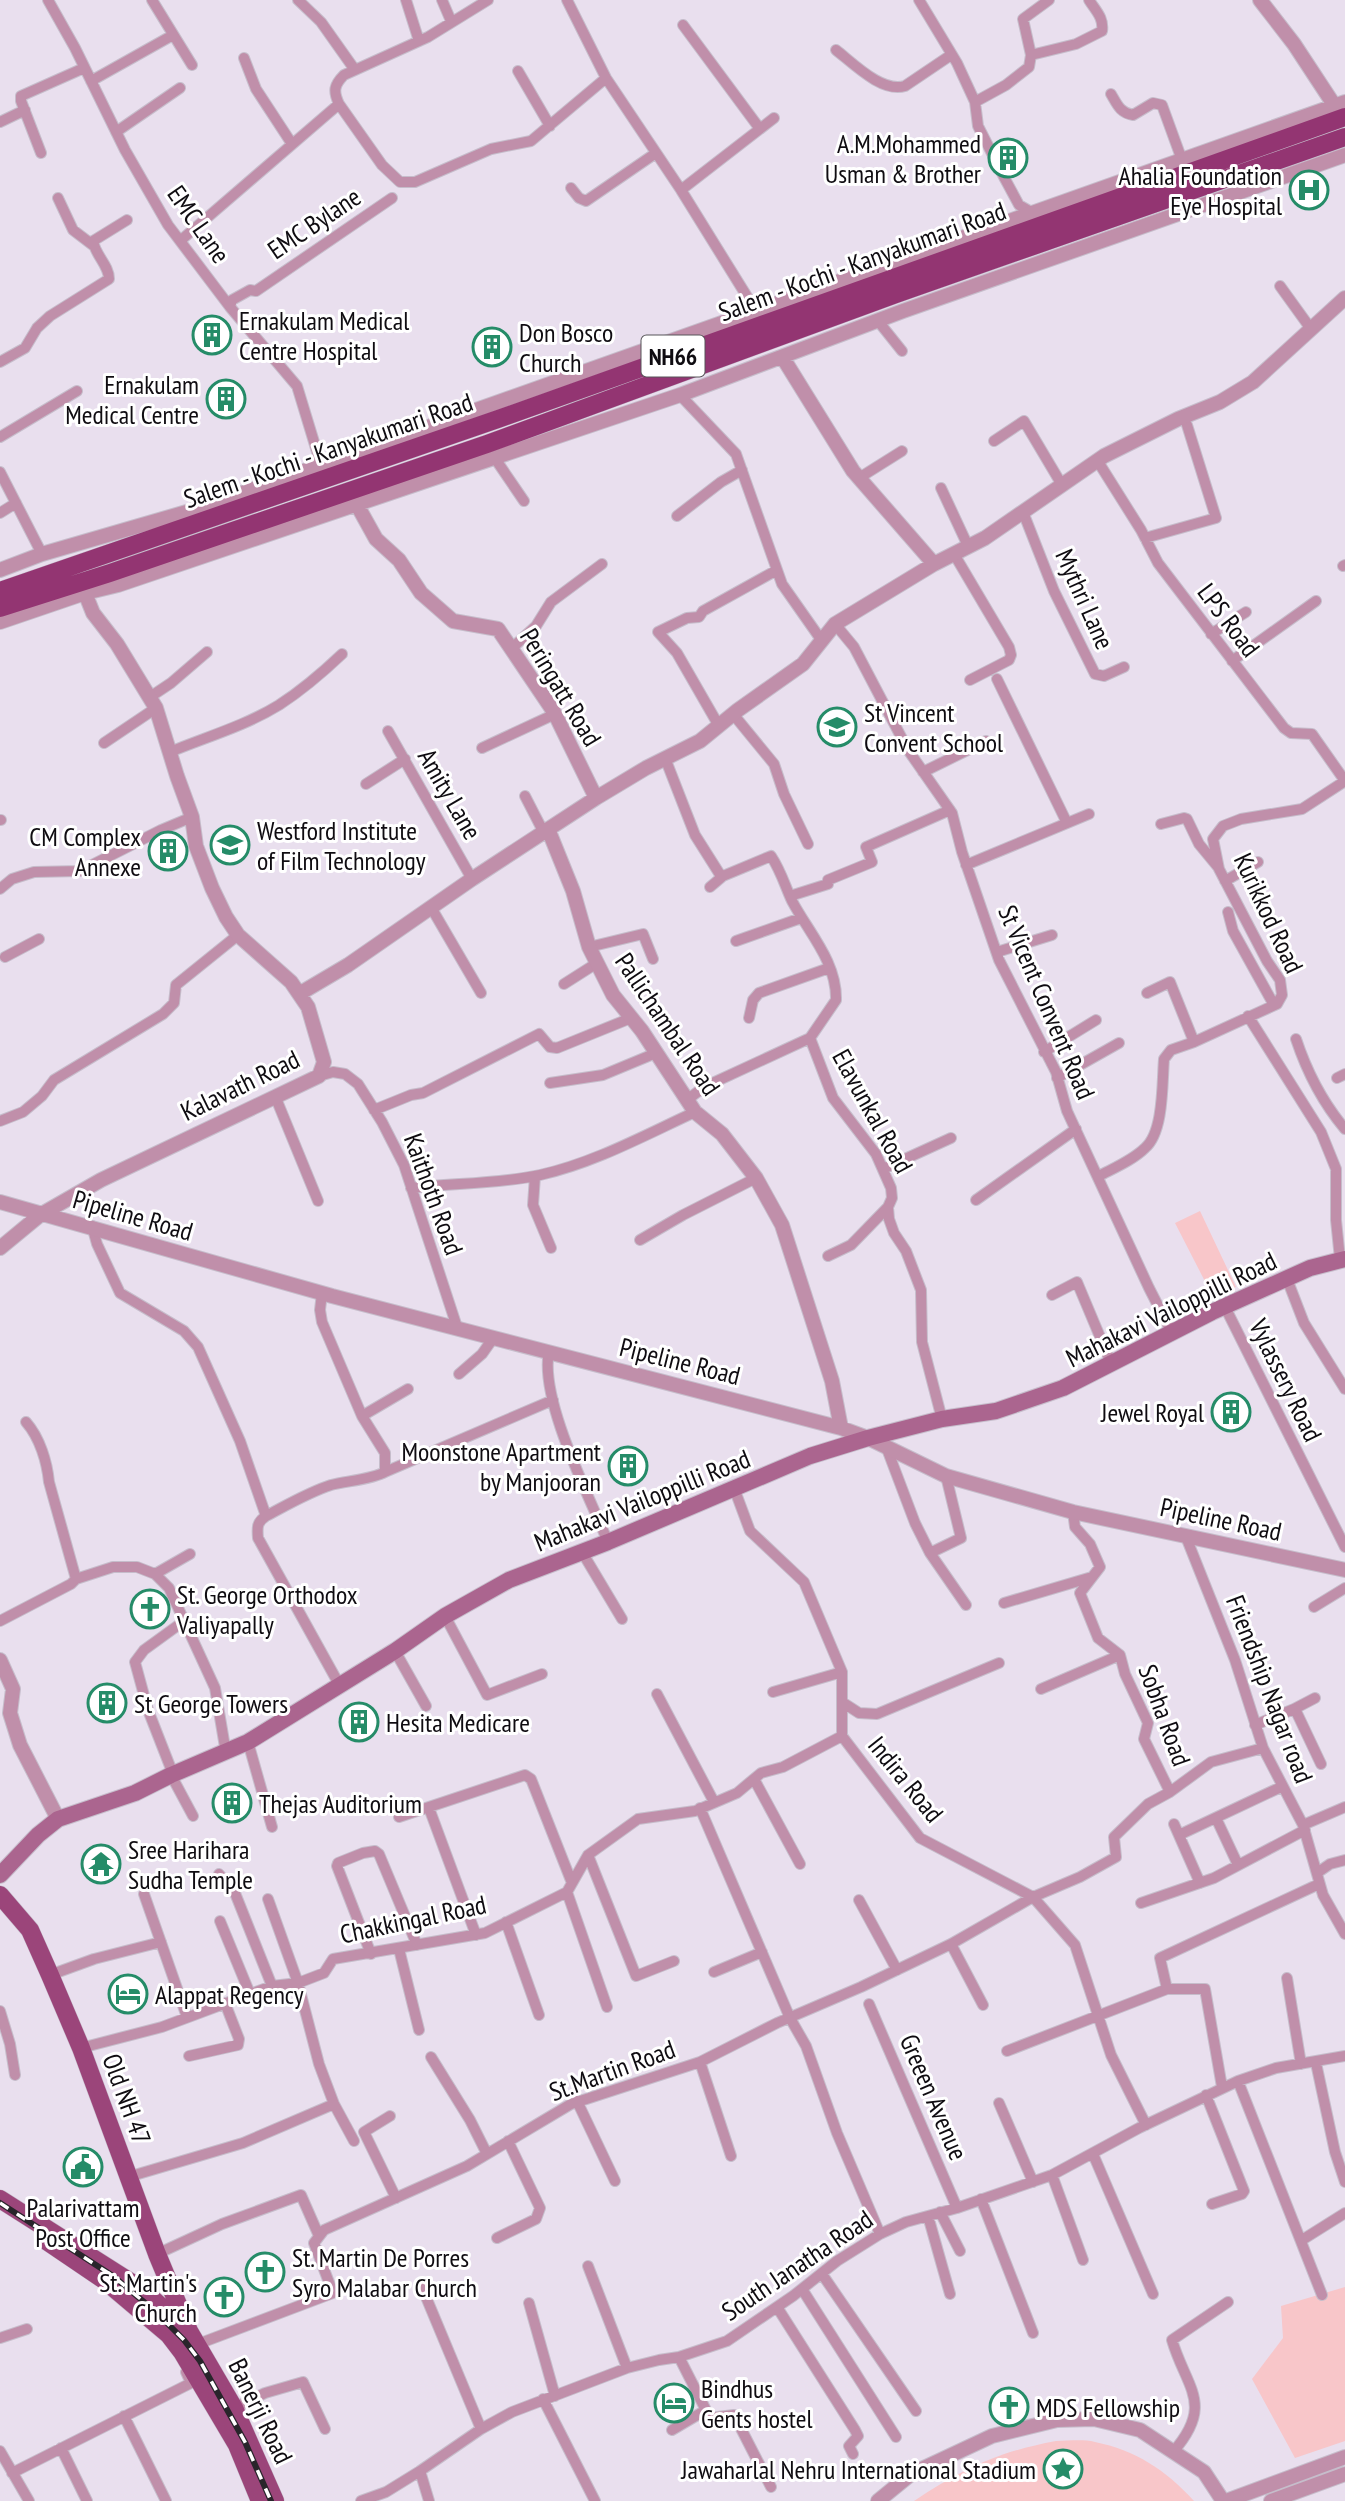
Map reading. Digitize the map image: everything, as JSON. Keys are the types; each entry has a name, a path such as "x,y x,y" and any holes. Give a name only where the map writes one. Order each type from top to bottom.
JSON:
{"highway":[{"name":"Salem - Kochi - Kanyakumari Road","path":"0,608 487,444 896,294 1000,248 1342,111"},
{"name":"Salem - Kochi - Kanyakumari Road","path":"0,591 319,473 573,384 1345,137"},
{"path":"896,294 903,311"},
{"path":"319,473 322,500"}],"main road":[{"name":"Mahakavi Vailoppilli Road","path":"0,1875 38,1835 58,1819 135,1793 248,1742 395,1651 445,1616 509,1580 608,1542 810,1456 942,1419 969,1417 1016,1405 1063,1388 1171,1331 1310,1268 1343,1259"},
{"path":"0,1885 0,1895"},
{"name":"Old NH 47","path":"0,1895 30,1930 50,1975 81,2048 190,2342"},
{"path":"0,2199 140,2288 190,2342"},
{"path":"0,2212 104,2280 169,2335 190,2342"},
{"name":"Banerji Road","path":"190,2342 275,2501"},
{"name":"Banerji Road","path":"227,2412 260,2501"}],"street":[{"name":"EMC Lane","path":"48,0 116,132 168,225 230,307 297,386 319,473"},
{"path":"152,0 192,65"},
{"path":"299,0 321,22 355,70"},
{"path":"406,0 419,41"},
{"path":"442,0 451,21"},
{"path":"488,0 419,41 344,75 335,84 334,94 339,104 382,165 400,182 415,182 491,149 531,141 607,78"},
{"path":"567,0 607,78 756,311"},
{"path":"919,0 975,102 978,126 1005,179 1019,205 1033,213"},
{"path":"975,102 1018,77 1029,67 1031,55 1023,19 1049,0"},
{"path":"1031,55 1076,44 1102,31 1100,15 1089,0"},
{"path":"573,384 756,311 1182,160 1342,111 1260,0"},
{"path":"684,24 760,129"},
{"path":"91,81 173,35"},
{"path":"836,50 884,85 899,88 951,55"},
{"path":"244,58 256,89 292,144"},
{"path":"41,153 21,96 85,68"},
{"path":"518,71 550,125"},
{"path":"116,132 180,88"},
{"path":"1111,94 1121,111 1126,114 1133,115 1153,103 1162,105 1182,160"},
{"path":"180,241 339,104"},
{"path":"0,122 24,110"},
{"path":"681,190 774,118"},
{"path":"571,188 579,198 586,201 656,153"},
{"path":"0,622 85,593 118,585 680,395 903,311 1345,155"},
{"path":"0,362 25,348 37,328 50,316 109,279 109,273 94,246 73,230 58,198"},
{"name":"EMC Bylane","path":"230,307 232,300 250,290 256,291 392,198"},
{"path":"94,246 93,241 127,220"},
{"path":"1280,286 1311,329"},
{"path":"299,994 348,965 596,798 700,741 803,664 835,624 934,564 968,547 1097,460 1178,419 1220,402 1253,382 1345,298"},
{"path":"878,321 902,351"},
{"path":"783,358 859,478 934,564"},
{"path":"0,437 77,391"},
{"path":"680,395 736,454 782,584 822,641"},
{"path":"994,441 1024,421 1062,485"},
{"path":"1145,538 1216,517 1187,425"},
{"path":"859,478 902,451"},
{"path":"494,457 524,501"},
{"name":"LPS Road","path":"1097,460 1158,563 1211,634 1284,728 1291,733 1312,734 1345,781"},
{"path":"677,516 721,482 742,470"},
{"path":"0,472 42,554"},
{"path":"0,570 42,554 319,473"},
{"path":"941,488 968,547"},
{"path":"0,513 16,503"},
{"name":"Peringatt Road","path":"356,503 376,539 399,560 421,593 453,621 498,629 555,714 596,798"},
{"name":"Mythri Lane","path":"1023,512 1054,591 1094,674 1104,676 1124,667"},
{"path":"954,554 1011,655 1009,660 970,680"},
{"path":"511,649 537,625 551,602 602,564"},
{"path":"719,726 677,653 658,632 687,618 699,617 703,611 777,570"},
{"name":"Kalavath Road","path":"0,1248 40,1215 101,1180 319,1076 324,1062 308,1007 291,982 238,935 212,888 196,846 192,817 153,703 117,644 93,613 85,593"},
{"path":"1232,661 1316,601"},
{"path":"1211,634 1246,612"},
{"name":"St Vicent Convent Road","path":"835,624 855,647 876,685 893,726 950,810 966,865 1015,995 1057,1077 1067,1111 1171,1331"},
{"path":"104,743 153,703 171,683 207,652"},
{"path":"170,752 213,736 277,706 315,680 342,654"},
{"path":"998,679 1068,823"},
{"path":"482,748 555,714"},
{"path":"733,714 774,764 784,794 808,844"},
{"name":"Amity Lane","path":"388,731 472,879"},
{"path":"923,772 986,741"},
{"path":"666,758 695,835 723,876 710,887"},
{"path":"366,784 405,759"},
{"name":"Kurikkod Road","path":"1098,1177 1144,1150 1152,1142 1158,1129 1164,1059 1171,1050 1274,1005 1282,995 1280,980 1267,961 1219,869 1213,839 1223,826 1241,819 1302,809 1345,781"},
{"path":"525,796 546,831"},
{"path":"790,896 828,884 828,880 872,862 866,848 950,810"},
{"path":"966,865 1089,814"},
{"path":"0,889 12,880 34,872 80,870 192,817"},
{"path":"1161,824 1186,819 1199,844 1219,869"},
{"name":"Pallichambal Road","path":"546,831 573,891 589,947 613,995 691,1106 722,1134 756,1178 782,1225 832,1381 841,1428"},
{"name":"Elavunkal Road","path":"723,876 771,856 801,918 821,946 834,978 836,1000 810,1038 834,1098 876,1154 891,1188 892,1198 888,1207 891,1226 906,1251 922,1290 922,1342 942,1419"},
{"path":"1226,881 1258,862"},
{"path":"432,909 481,993"},
{"path":"1228,912 1233,931 1274,1005"},
{"path":"736,941 801,918"},
{"path":"589,947 643,934 653,959"},
{"path":"0,1121 23,1112 42,1096 54,1080 163,1014 174,1003 176,985 238,935"},
{"path":"997,952 1052,935"},
{"path":"0,944 3,958 39,939"},
{"path":"564,984 597,963"},
{"path":"749,1018 753,1000 759,993 829,968"},
{"path":"1147,993 1170,982 1194,1042"},
{"path":"1248,1016 1321,1132 1336,1168 1336,1220 1343,1259"},
{"path":"374,1110 423,1093 538,1034 550,1047 557,1048 631,1018"},
{"path":"1044,1052 1096,1020"},
{"path":"411,1188 535,1176 606,1153 691,1106 704,1087 810,1038"},
{"path":"1296,1039 1306,1070 1345,1129"},
{"path":"1057,1077 1119,1044"},
{"path":"550,1083 603,1075 656,1053"},
{"name":"Kaithoth Road","path":"319,1076 333,1072 345,1073 358,1084 374,1110 404,1165 457,1327"},
{"path":"275,1096 318,1201"},
{"path":"976,1200 1076,1129"},
{"path":"883,1169 951,1138"},
{"path":"535,1176 533,1205 551,1248"},
{"path":"640,1240 756,1178"},
{"name":"Pipeline Road","path":"0,1202 321,1293 841,1428 868,1438 946,1476 1073,1512 1345,1570"},
{"path":"828,1256 851,1245 888,1207"},
{"path":"92,1226 97,1244 120,1293 184,1331 198,1347 240,1441 267,1516"},
{"path":"1287,1279 1304,1323 1345,1389"},
{"path":"1052,1295 1077,1282 1111,1363"},
{"path":"321,1293 322,1322 362,1416 385,1453 384,1472"},
{"name":"Vylassery Road","path":"1225,1307 1345,1547"},
{"path":"459,1374 481,1354 494,1337"},
{"path":"549,1351 547,1361 553,1400 567,1442 608,1542"},
{"path":"362,1416 408,1389"},
{"path":"340,1686 258,1538 257,1527 260,1521 327,1487 377,1476 553,1400"},
{"path":"26,1422 38,1443 47,1470 76,1579"},
{"path":"887,1449 915,1523 930,1553 966,1605"},
{"path":"930,1553 961,1538 946,1476"},
{"name":"Indira Road","path":"734,1488 750,1531 804,1582 842,1672 842,1736 920,1838 1034,1897 1075,1945 1111,2055 1146,2124"},
{"name":"Sobha Road","path":"1073,1512 1076,1527 1090,1544 1100,1567 1080,1593 1083,1604 1098,1638 1120,1655 1125,1674 1148,1723 1144,1739 1170,1793"},
{"name":"Friendship Nagar road","path":"1186,1537 1235,1660 1263,1748 1304,1828 1323,1895 1345,1934"},
{"path":"583,1552 622,1619"},
{"path":"155,1574 190,1554"},
{"path":"0,1621 76,1579 113,1567 137,1567 155,1574 169,1588 215,1688 226,1753"},
{"path":"1004,1603 1092,1577"},
{"path":"1314,1607 1345,1588"},
{"path":"445,1616 487,1695 542,1674"},
{"path":"184,1621 144,1650 135,1662 148,1710 172,1774 193,1816"},
{"path":"395,1651 426,1706"},
{"path":"1041,1689 1120,1655"},
{"path":"0,1660 13,1689 10,1713 20,1745 58,1819"},
{"path":"842,1702 859,1713 877,1714 999,1663"},
{"path":"773,1692 842,1672"},
{"path":"657,1694 714,1802"},
{"path":"1255,1725 1315,1698"},
{"path":"1295,1709 1321,1764"},
{"path":"569,1887 589,1856 638,1819 700,1808 737,1793 761,1773 783,1767 842,1736"},
{"path":"248,1742 272,1826"},
{"path":"1170,1793 1211,1762 1263,1748"},
{"path":"399,1817 526,1775 531,1779 607,2007"},
{"path":"754,1779 800,1864"},
{"path":"1200,1883 1177,1830 1216,1818 1281,1787"},
{"name":"St.Martin Road","path":"319,2236 324,2230 467,2166 577,2101 699,2062 951,1944 1034,1897 1080,1877 1116,1857 1114,1837 1148,1804 1170,1793"},
{"path":"1142,1903 1200,1883 1345,1807"},
{"path":"429,1808 476,1935"},
{"path":"700,1808 790,2018 806,2046 837,2133 880,2234"},
{"path":"1216,1818 1238,1865"},
{"path":"370,1954 337,1866 338,1863 363,1853 375,1851 379,1854 416,1945"},
{"path":"589,1856 636,1976 674,1961"},
{"path":"1167,1989 1160,1958 1318,1878 1330,1864 1345,1860"},
{"path":"219,1874 235,1893 272,1986"},
{"name":"Chakkingal Road","path":"81,2048 162,2027 272,1986 298,1983 324,1973 332,1959 476,1935 506,1922 569,1887"},
{"path":"144,1894 187,2017"},
{"path":"268,1899 298,1983 319,2064 334,2104 354,2141"},
{"path":"859,1900 897,1970"},
{"path":"219,1921 250,1994"},
{"path":"506,1922 538,2015"},
{"path":"50,1975 94,1959 161,1942"},
{"path":"951,1944 983,2005"},
{"path":"398,1949 419,2030"},
{"path":"714,1972 762,1952"},
{"path":"1287,1978 1301,2064"},
{"path":"1007,2051 1167,1989 1205,1989 1222,2087"},
{"path":"189,2056 238,2045 239,2039 225,2003"},
{"name":"Greeen Avenue","path":"869,2004 957,2208"},
{"path":"0,2011 10,2044 15,2075"},
{"name":"South Janatha Road","path":"361,2501 386,2492 481,2429 543,2399 627,2368 679,2357 727,2341 837,2261 880,2234 1052,2175 1222,2087 1276,2068 1345,2056"},
{"path":"431,2057 470,2120 487,2154"},
{"path":"699,2062 731,2156"},
{"path":"1316,2063 1340,2151 1345,2182"},
{"path":"1238,2081 1322,2295"},
{"path":"1206,2095 1244,2190 1241,2194 1212,2204"},
{"path":"577,2101 615,2181"},
{"path":"999,2103 1033,2182"},
{"path":"128,2177 243,2143 334,2104"},
{"path":"390,2116 364,2132 396,2198"},
{"path":"497,2238 536,2219 540,2208 508,2141"},
{"path":"1093,2154 1153,2294"},
{"path":"1052,2175 1083,2260"},
{"path":"157,2254 222,2224 301,2195 319,2236 314,2243 333,2293 190,2342"},
{"path":"981,2199 1033,2333"},
{"path":"940,2212 960,2251"},
{"path":"1302,2240 1345,2213"},
{"path":"928,2216 950,2294"},
{"path":"588,2266 627,2368"},
{"path":"822,2274 916,2411"},
{"path":"421,2285 481,2429"},
{"path":"802,2289 896,2437"},
{"path":"1173,2452 1184,2439 1193,2420 1195,2396 1171,2340 1228,2302"},
{"path":"529,2303 555,2396"},
{"path":"777,2307 855,2430 858,2436 849,2446 853,2454"},
{"path":"0,2338 27,2329"},
{"path":"7,2470 61,2448 191,2383 169,2335"},
{"path":"679,2357 710,2418 734,2415 771,2487"},
{"path":"227,2412 265,2393 303,2382 325,2429"},
{"path":"543,2399 595,2501"},
{"path":"672,2430 706,2410"},
{"path":"124,2416 166,2501"},
{"path":"878,2501 911,2474 992,2436 1056,2420 1094,2419 1140,2430 1204,2472 1224,2501 1345,2457"},
{"path":"61,2448 87,2501"},
{"path":"0,2451 7,2470 29,2501"},
{"path":"419,2471 429,2501"},
{"path":"1270,2501 1345,2474"}],"shaded area":[{"path":"1200,1211 1236,1287 1213,1297 1175,1223"},
{"path":"1345,2287 1345,2441 1295,2458 1252,2379 1283,2338 1281,2306"},
{"name":"Jawaharlal Nehru International Stadium","path":"1056,2441 1090,2441 1137,2456 1161,2471 1194,2501 914,2501 981,2463"}],"railway":[{"path":"0,2203 113,2276 184,2340 200,2361 245,2442 271,2501"}],"place":[{"name":"A.M.Mohammed Usman & Brother","path":"1008,158"},
{"name":"Ahalia Foundation Eye Hospital","path":"1309,190"},
{"name":"Ernakulam Medical Centre Hospital","path":"212,335"},
{"name":"Don Bosco Church","path":"492,347"},
{"name":"Ernakulam Medical Centre","path":"226,399"},
{"name":"St Vincent Convent School","path":"837,727"},
{"name":"Westford Institute of Film Technology","path":"230,845"},
{"name":"CM Complex Annexe","path":"168,851"},
{"name":"Jewel Royal","path":"1231,1412"},
{"name":"Moonstone Apartment by Manjooran","path":"628,1466"},
{"name":"St. George Orthodox Valiyapally","path":"150,1609"},
{"name":"St George Towers","path":"107,1703"},
{"name":"Hesita Medicare","path":"359,1722"},
{"name":"Thejas Auditorium","path":"232,1803"},
{"name":"Sree Harihara Sudha Temple","path":"101,1864"},
{"name":"Alappat Regency","path":"128,1994"},
{"name":"Palarivattam Post Office","path":"83,2167"},
{"name":"St. Martin De Porres Syro Malabar Church","path":"265,2272"},
{"name":"St. Martin's Church","path":"224,2297"},
{"name":"Bindhus Gents hostel","path":"674,2403"},
{"name":"MDS Fellowship","path":"1009,2407"},
{"name":"Jawaharlal Nehru International Stadium","path":"1063,2469"}]}
